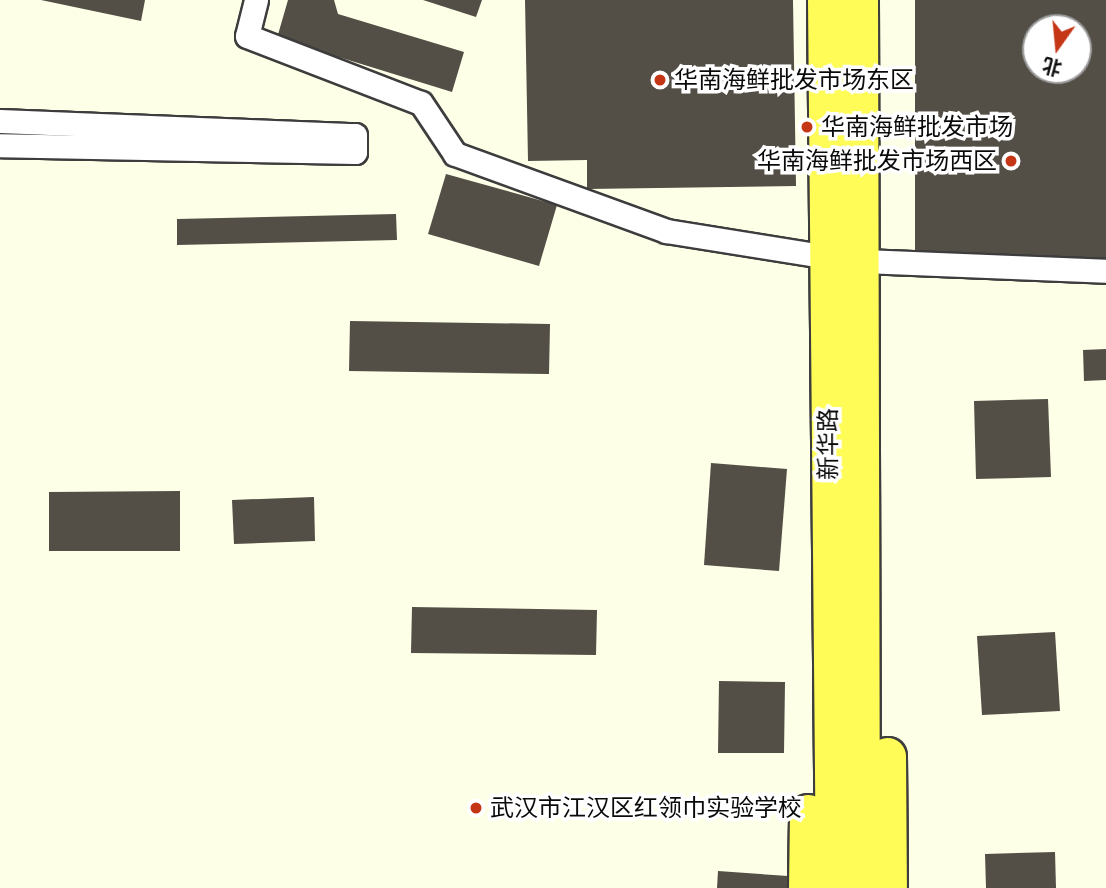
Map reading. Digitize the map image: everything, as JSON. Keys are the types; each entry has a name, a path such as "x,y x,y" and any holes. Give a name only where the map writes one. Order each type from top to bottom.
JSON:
{"main road":[{"name":"新华路","path":"827,0 845,259"},
{"name":"新华路","path":"859,0 845,259 846,455 861,888"},
{"name":"新华路","path":"834,888 846,455"},
{"path":"807,888 811,551 846,455"},
{"path":"846,455 885,544 888,888"}],"street":[{"path":"256,0 247,36 421,103 455,154 666,231 845,259 1106,271"},
{"path":"0,121 355,135 355,152 0,145"}],"building":[{"path":"41,0 145,0 141,21"},
{"path":"288,0 334,0 338,14 464,52 452,92 277,38"},
{"path":"423,0 482,0 476,17"},
{"name":"华南海鲜批发市场东区","path":"525,0 793,0 796,186 587,189 587,160 528,161"},
{"name":"华南海鲜批发市场西区","path":"915,0 1106,0 1106,260 915,253"},
{"path":"446,174 557,205 539,266 428,234"},
{"path":"396,214 397,240 177,245 177,219"},
{"path":"350,321 550,324 549,374 349,371"},
{"path":"1106,349 1106,380 1084,381 1083,350"},
{"path":"1048,399 1051,477 976,479 974,401"},
{"path":"711,463 787,469 779,571 704,565"},
{"path":"180,491 180,551 49,551 49,492"},
{"path":"314,497 315,541 234,544 232,500"},
{"path":"412,607 597,610 596,655 411,653"},
{"path":"1055,632 1060,711 982,715 977,636"},
{"path":"719,681 785,682 784,753 718,753"},
{"path":"1055,852 1056,888 986,888 985,854"},
{"path":"718,871 788,876 788,888 717,888"}],"place":[{"name":"华南海鲜批发市场东区","path":"660,80"},
{"name":"华南海鲜批发市场","path":"807,127"},
{"name":"华南海鲜批发市场西区","path":"1011,161"},
{"name":"武汉市江汉区红领巾实验学校","path":"476,808"}]}
